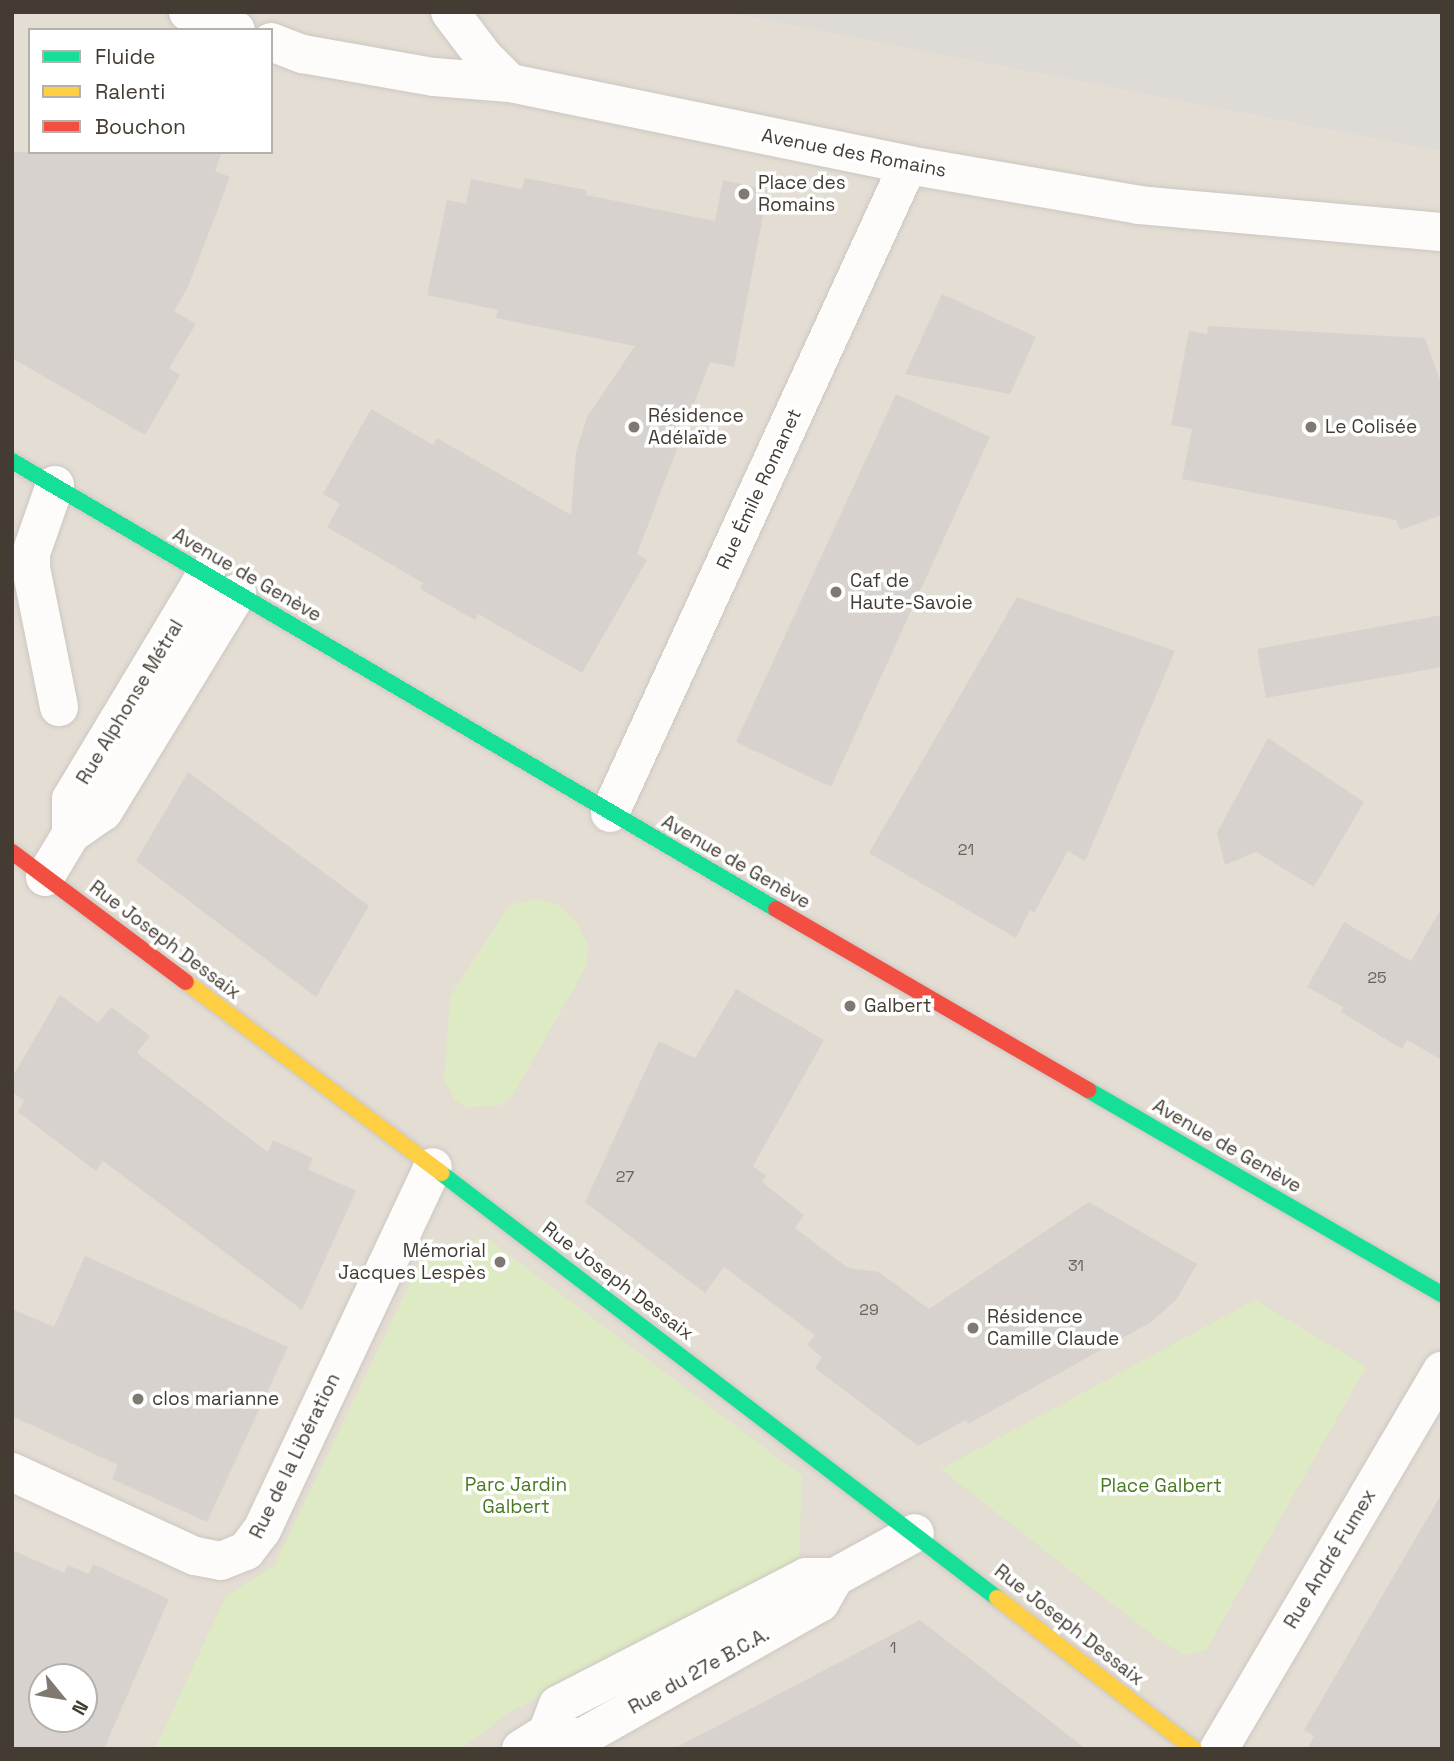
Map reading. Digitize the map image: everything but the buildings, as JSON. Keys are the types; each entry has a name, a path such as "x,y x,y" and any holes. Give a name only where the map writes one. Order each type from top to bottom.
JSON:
{"main road":[{"name":"Avenue de Genève","path":"12,461 610,813 1442,1294"},
{"name":"Rue Joseph Dessaix","path":"12,852 433,1167 1194,1749"}],"street":[{"path":"188,12 231,28"},
{"path":"450,12 484,57 510,83"},
{"name":"Avenue des Romains","path":"273,44 303,54 434,77 510,83 908,165 1139,205 1442,232"},
{"name":"Rue Émile Romanet","path":"610,813 908,165"},
{"path":"55,485 31,553 31,568 59,707"},
{"name":"Rue Alphonse Métral","path":"45,877 71,834 103,812 222,584"},
{"name":"Rue de la Libération","path":"12,1472 207,1560 221,1561 246,1551 262,1530 433,1167"},
{"name":"Rue André Fumex","path":"1219,1749 1442,1371"},
{"name":"Rue du 27e B.C.A.","path":"534,1741 558,1705 806,1577 835,1577 915,1533"}],"shaded area":[{"path":"12,12 1442,12 1442,1749 12,1749"},
{"path":"724,12 1442,12 1442,150 1430,149"}],"green space":[{"path":"540,899 560,906 576,921 588,945 587,965 513,1095 501,1105 466,1108 455,1100 444,1080 450,997 508,908 516,903"},
{"name":"Parc Jardin Galbert","path":"487,1238 802,1476 799,1561 510,1712 461,1749 155,1749 226,1596 274,1566 427,1248"},
{"name":"Place Galbert","path":"1255,1300 1366,1367 1206,1650 1184,1655 1156,1638 941,1469"}],"traffic: fast":[{"path":"12,461 776,909"},
{"path":"1088,1090 1442,1294"},
{"path":"441,1173 997,1598"}],"traffic: slow":[{"path":"186,982 441,1173"},
{"path":"997,1598 1194,1749"}],"traffic: jam":[{"path":"12,852 186,982"},
{"path":"776,909 1088,1090"}],"place":[{"name":"Place des Romains","path":"744,194"},
{"name":"Résidence Adélaïde","path":"634,427"},
{"name":"Le Colisée","path":"1311,427"},
{"name":"Caf de Haute-Savoie","path":"836,592"},
{"name":"Galbert","path":"850,1006"},
{"name":"Mémorial Jacques Lespès","path":"500,1262"},
{"name":"Résidence Camille Claude","path":"973,1328"},
{"name":"clos marianne","path":"138,1399"}]}
